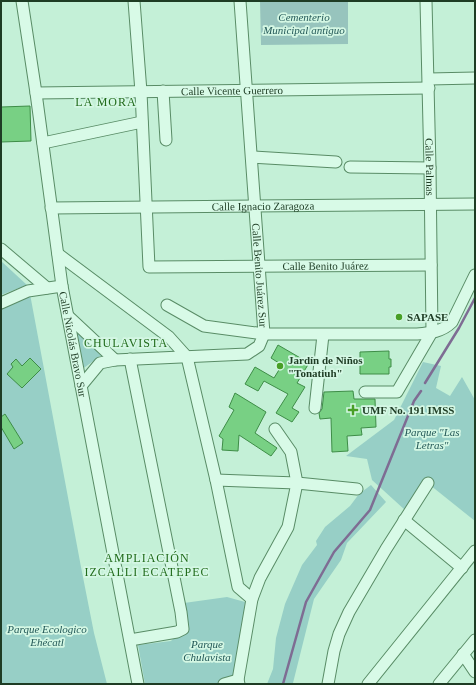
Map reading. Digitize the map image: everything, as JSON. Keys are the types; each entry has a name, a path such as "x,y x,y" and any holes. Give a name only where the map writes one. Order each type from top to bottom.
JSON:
{"street":[{"name":"Calle Nicolás Bravo Sur","path":"22,1 62,286 138,684"},
{"path":"134,1 141,92 147,207"},
{"name":"Calle Benito Juárez Sur","path":"240,1 264,334"},
{"name":"Calle Palmas","path":"426,1 429,84 432,332"},
{"name":"Calle Vicente Guerrero","path":"36,93 247,90 429,84 475,78"},
{"path":"162,91 166,140"},
{"path":"43,144 142,122"},
{"path":"252,157 336,162"},
{"path":"350,167 430,168"},
{"name":"Calle Ignacio Zaragoza","path":"51,208 475,204"},
{"name":"Calle Benito Juárez","path":"147,207 149,268 431,265"},
{"path":"1,249 47,288"},
{"path":"58,254 169,337 187,357 216,480 238,587 252,599"},
{"path":"167,305 204,326 264,334 417,334 439,331 452,322 475,275"},
{"path":"1,302 28,291 62,286"},
{"path":"68,316 115,360"},
{"path":"365,392 397,392 432,332"},
{"path":"81,386 100,363 130,359 247,354 259,346 264,334"},
{"path":"314,408 323,335"},
{"path":"130,359 179,604 182,629 130,640"},
{"path":"224,684 238,682 252,599 260,578 288,527 297,483 291,452 275,429"},
{"path":"216,480 297,483 357,488"},
{"path":"328,684 334,651 339,634 349,612 428,483"},
{"path":"404,520 462,568"},
{"path":"368,684 475,551"},
{"path":"440,684 475,640"},
{"path":"463,654 475,672"}],"green space":[{"name":"Cementerio Municipal antiguo","path":"260,1 348,1 348,44 261,45"},
{"path":"1,261 27,285 1,295"},
{"name":"Parque Ecologico Ehécatl","path":"30,294 94,633 107,684 1,684 1,306"},
{"path":"73,329 103,354 81,370"},
{"name":"Parque \"Las Letras\"","path":"423,362 441,366 436,388 450,396 462,377 475,400 475,521 425,481 405,510 372,480 367,459 346,456 394,420"},
{"path":"371,485 386,502 347,543 341,560 314,599 293,683 267,684 273,669 276,638 285,604 302,565 317,545 316,541 325,527 350,506 359,494"},
{"name":"Parque Chulavista","path":"227,597 245,602 241,644 240,684 145,684 138,645 171,641 186,625 184,603"}],"building":[{"path":"30,106 31,141 1,142 1,107"},
{"path":"278,345 309,363 297,383 305,387 292,408 299,412 292,422 276,413 288,394 264,381 258,391 245,384 255,367 274,378 282,365 271,358"},
{"path":"389,351 391,367 389,367 389,374 360,374 360,352"},
{"path":"30,358 41,369 22,388 7,374 13,367 11,364 16,359 22,366"},
{"path":"353,391 354,399 375,399 376,427 361,428 362,435 347,436 348,451 332,452 331,418 320,419 319,413 322,409 324,392"},
{"path":"235,393 266,412 255,433 277,448 271,456 239,435 238,451 222,450 223,439 219,436 234,410 229,407"},
{"path":"5,414 23,443 14,449 1,427 1,417"}],"waterway":[{"path":"425,383 459,328 475,298"},
{"path":"283,684 306,602 334,552 370,510 414,401 421,391"}],"place":[{"name":"SAPASE","path":"399,317"},
{"name":"Jardín de Niños \"Tonatiuh\"","path":"280,366"},
{"name":"UMF No. 191 IMSS","path":"353,410"}],"district":[{"name":"LA MORA","path":"106,102"},
{"name":"CHULAVISTA","path":"126,343"},
{"name":"AMPLIACIÓN IZCALLI ECATEPEC","path":"147,565"}]}
